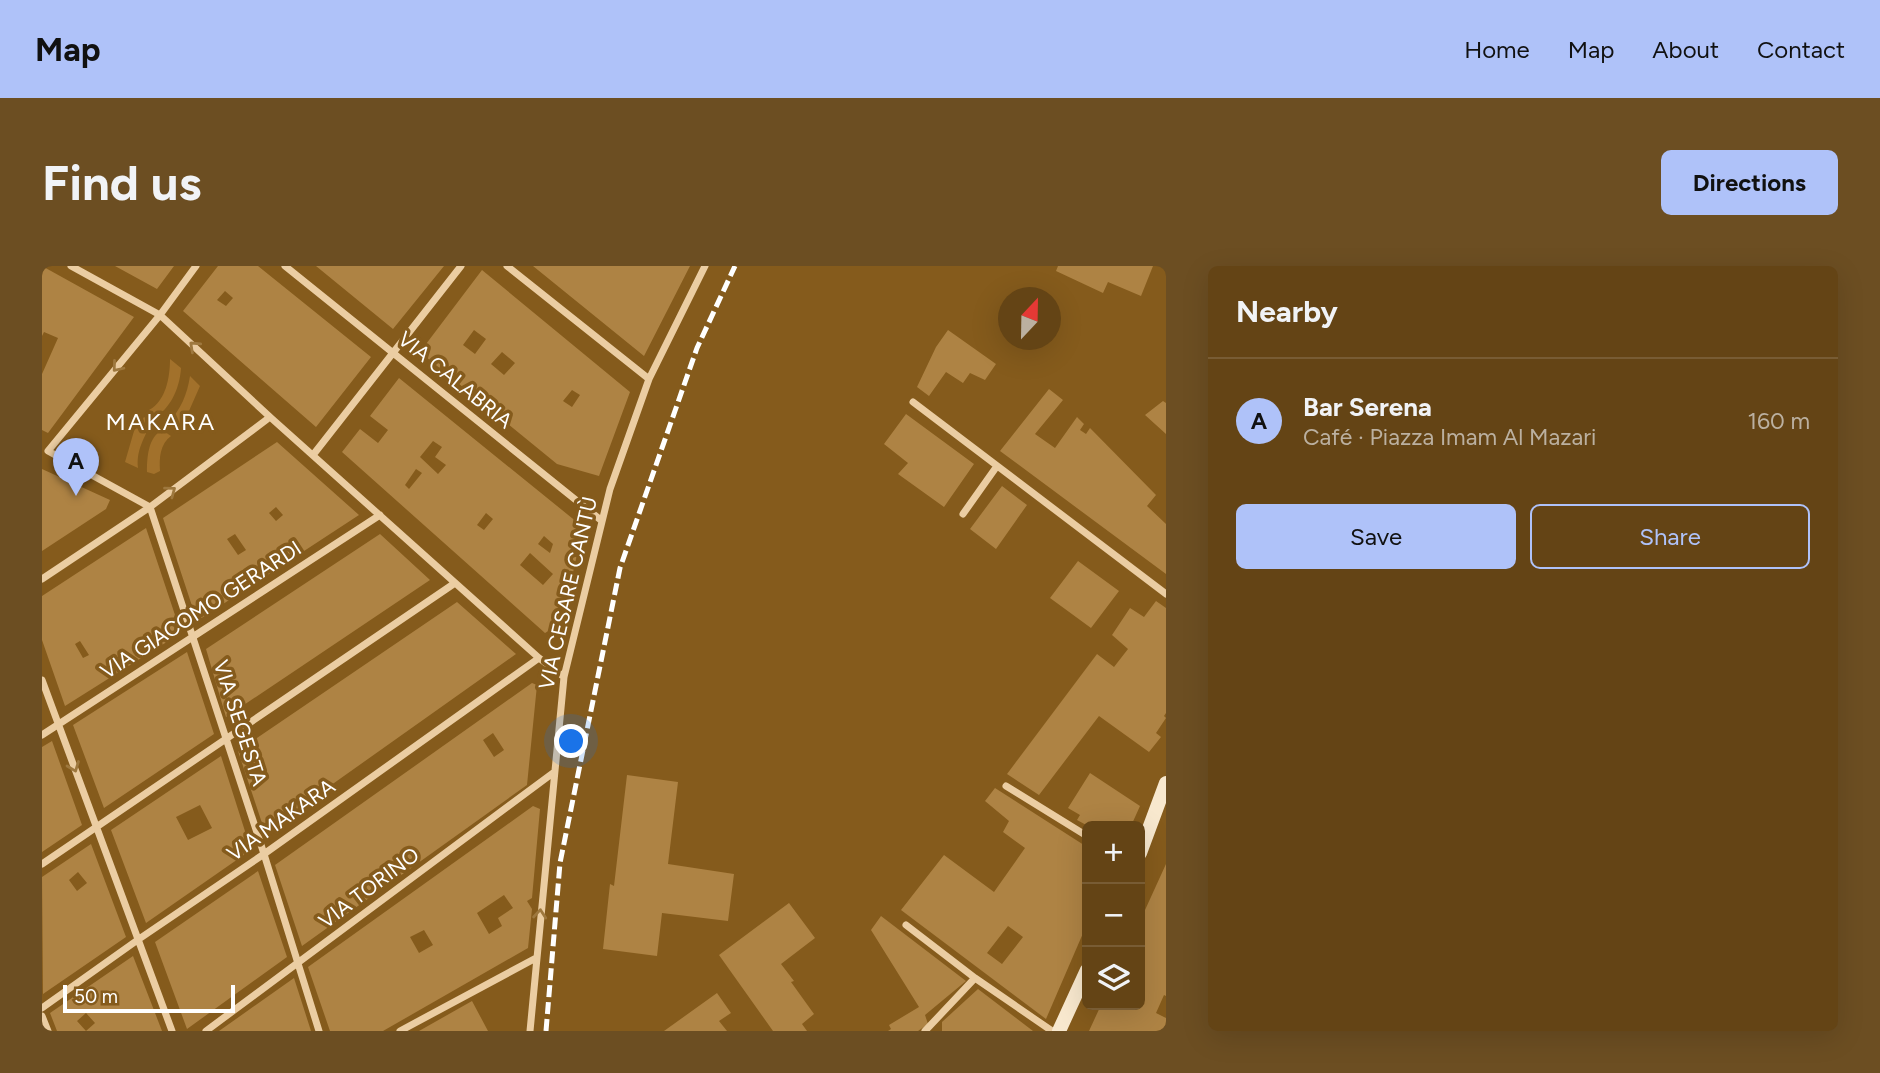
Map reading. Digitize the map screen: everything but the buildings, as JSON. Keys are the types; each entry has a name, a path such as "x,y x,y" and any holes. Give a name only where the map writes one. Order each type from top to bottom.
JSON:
{"main road":[{"path":"1145,840 1166,783"},
{"path":"1059,1031 1082,981"}],"street":[{"path":"71,266 160,315 270,417 539,658 564,677"},
{"path":"150,508 45,449 160,315 196,266"},
{"name":"VIA CALABRIA","path":"285,266 602,521"},
{"path":"313,455 461,266"},
{"path":"507,266 649,379"},
{"name":"VIA CESARE CANTÙ","path":"530,1031 564,677 610,489 649,379 705,266"},
{"path":"913,402 1166,594"},
{"path":"42,579 150,508 270,417"},
{"path":"963,513 997,466"},
{"name":"VIA SEGESTA","path":"150,508 264,854 318,1031"},
{"name":"VIA GIACOMO GERARDI","path":"42,735 380,515"},
{"path":"42,864 456,583"},
{"name":"VIA MAKARA","path":"42,1008 539,658"},
{"path":"42,680 172,1031"},
{"name":"VIA TORINO","path":"206,1031 553,773"},
{"path":"1006,786 1082,833"},
{"path":"905,925 1052,1031"},
{"path":"400,1031 536,958"},
{"path":"930,1030 975,978"},
{"path":"42,1016 48,1031"}],"shaded area":[{"path":"170,359 181,368 179,382 171,401 157,416 149,410 163,395 168,381"},
{"path":"190,376 200,386 185,420 177,429 168,423 183,401"},
{"path":"144,417 151,422 140,449 138,468 125,462 134,431"},
{"path":"162,430 171,436 161,452 160,471 154,474 147,472 148,454 151,443"}],"railway":[{"path":"546,1031 560,863 620,568 697,348 735,266"}],"place":[{"name":"Bar Serena","path":"76,496"}],"district":[{"name":"MAKARA","path":"161,422"}]}
